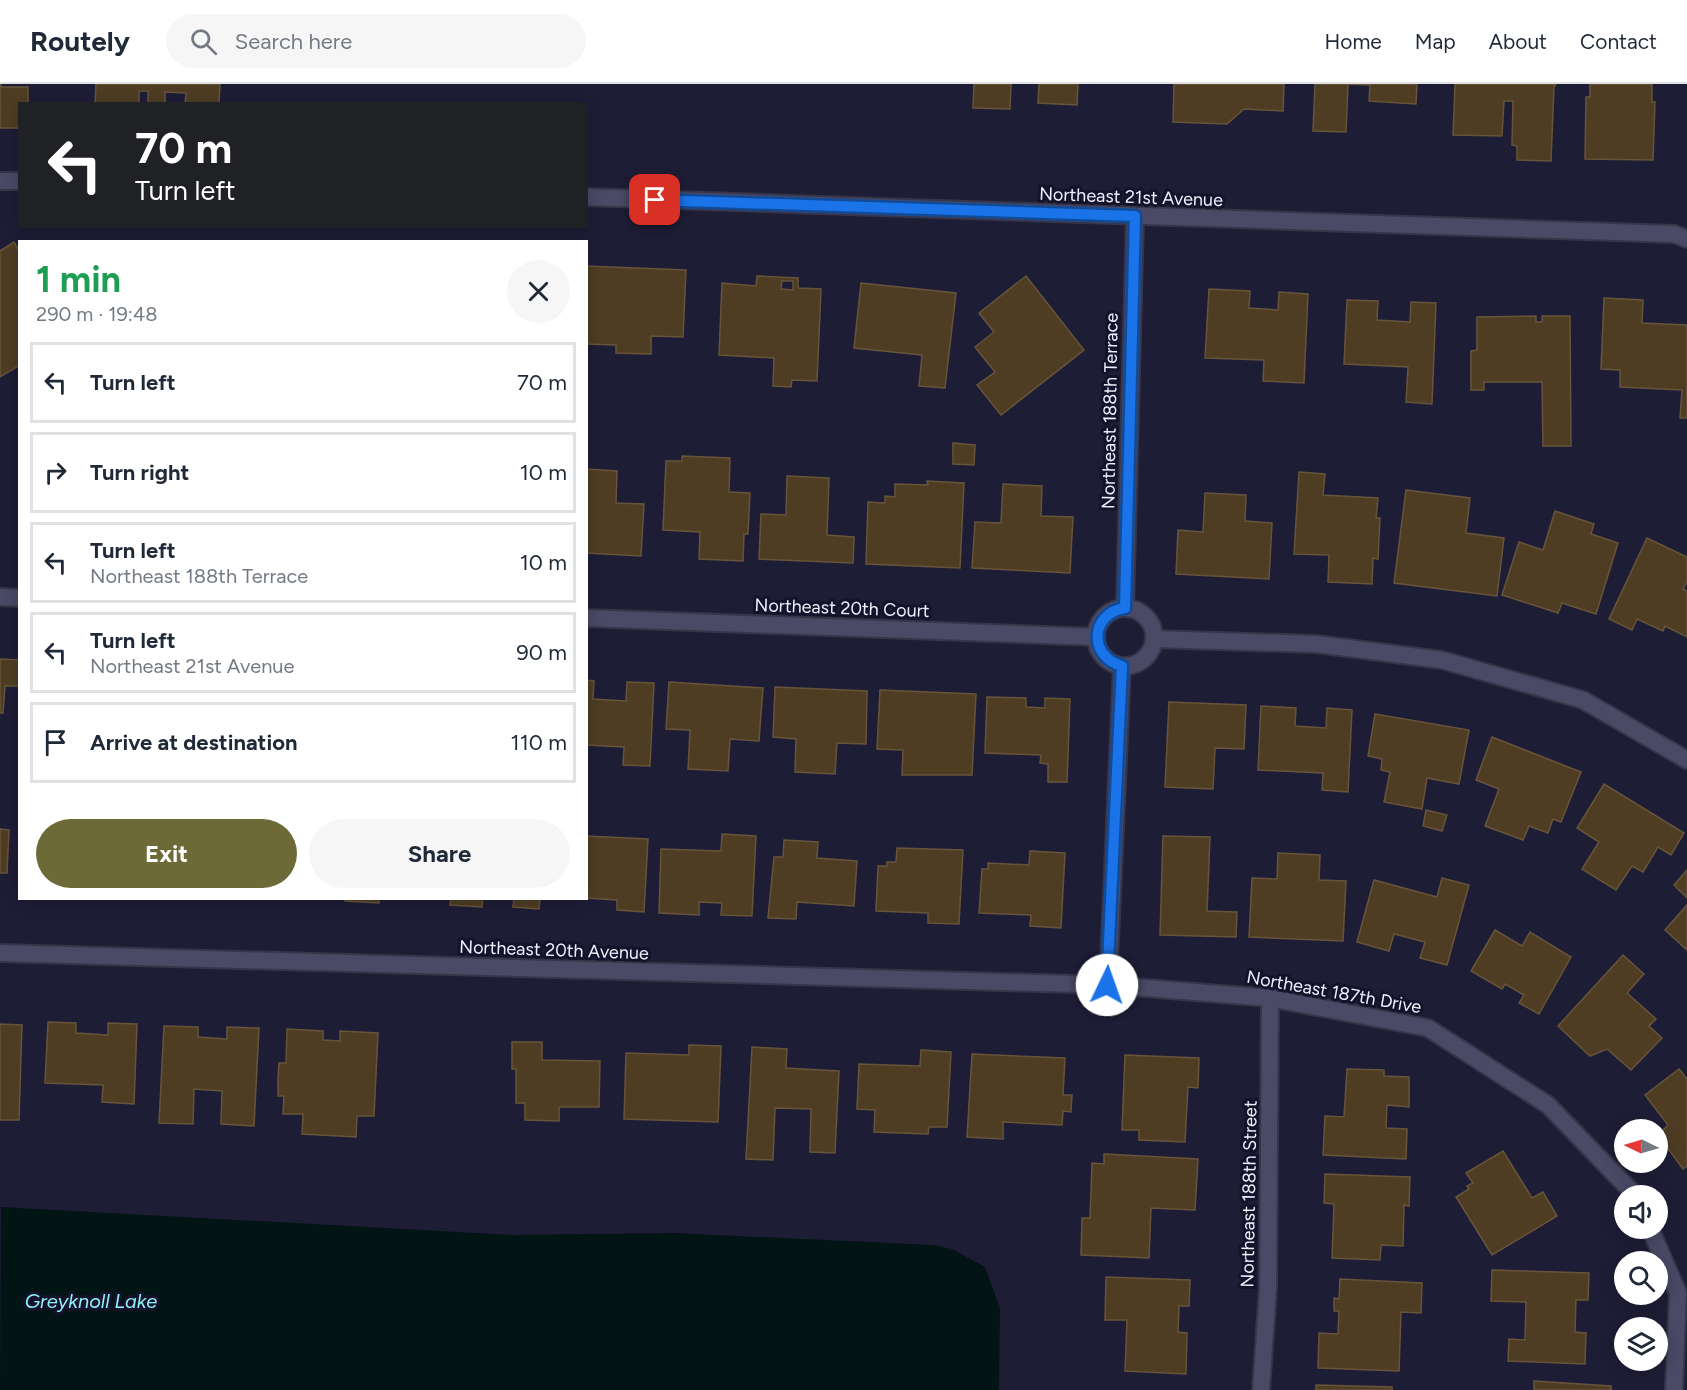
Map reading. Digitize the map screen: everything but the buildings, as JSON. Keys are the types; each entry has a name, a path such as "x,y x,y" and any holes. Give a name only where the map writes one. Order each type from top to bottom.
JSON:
{"street":[{"path":"0,181 18,181"},
{"name":"Northeast 21st Avenue","path":"588,197 1683,234"},
{"name":"Northeast 188th Terrace","path":"1125,608 1135,216"},
{"path":"0,597 18,598"},
{"path":"1125,608 1143,614 1153,629 1154,639 1147,656 1132,665 1122,666 1107,659 1096,637 1102,620 1116,609 1125,608"},
{"name":"Northeast 20th Court","path":"588,618 1096,637"},
{"path":"1154,639 1316,644 1442,660 1583,700 1687,760"},
{"path":"1107,985 1122,666"},
{"name":"Northeast 20th Avenue","path":"0,953 1107,985"},
{"name":"Northeast 187th Drive","path":"1107,985 1270,998 1428,1028 1548,1105 1625,1185"},
{"name":"Northeast 188th Street","path":"1261,1390 1268,1288 1270,998"},
{"path":"1655,1239 1678,1293 1674,1390"}],"water":[{"name":"Greyknoll Lake","path":"1,1207 512,1235 674,1233 933,1245 952,1249 985,1267 1000,1308 999,1390 0,1390"}],"route":[{"path":"655,200 1135,216 1125,608 1116,609 1102,620 1096,637 1101,653 1114,664 1122,666 1107,985"}]}
